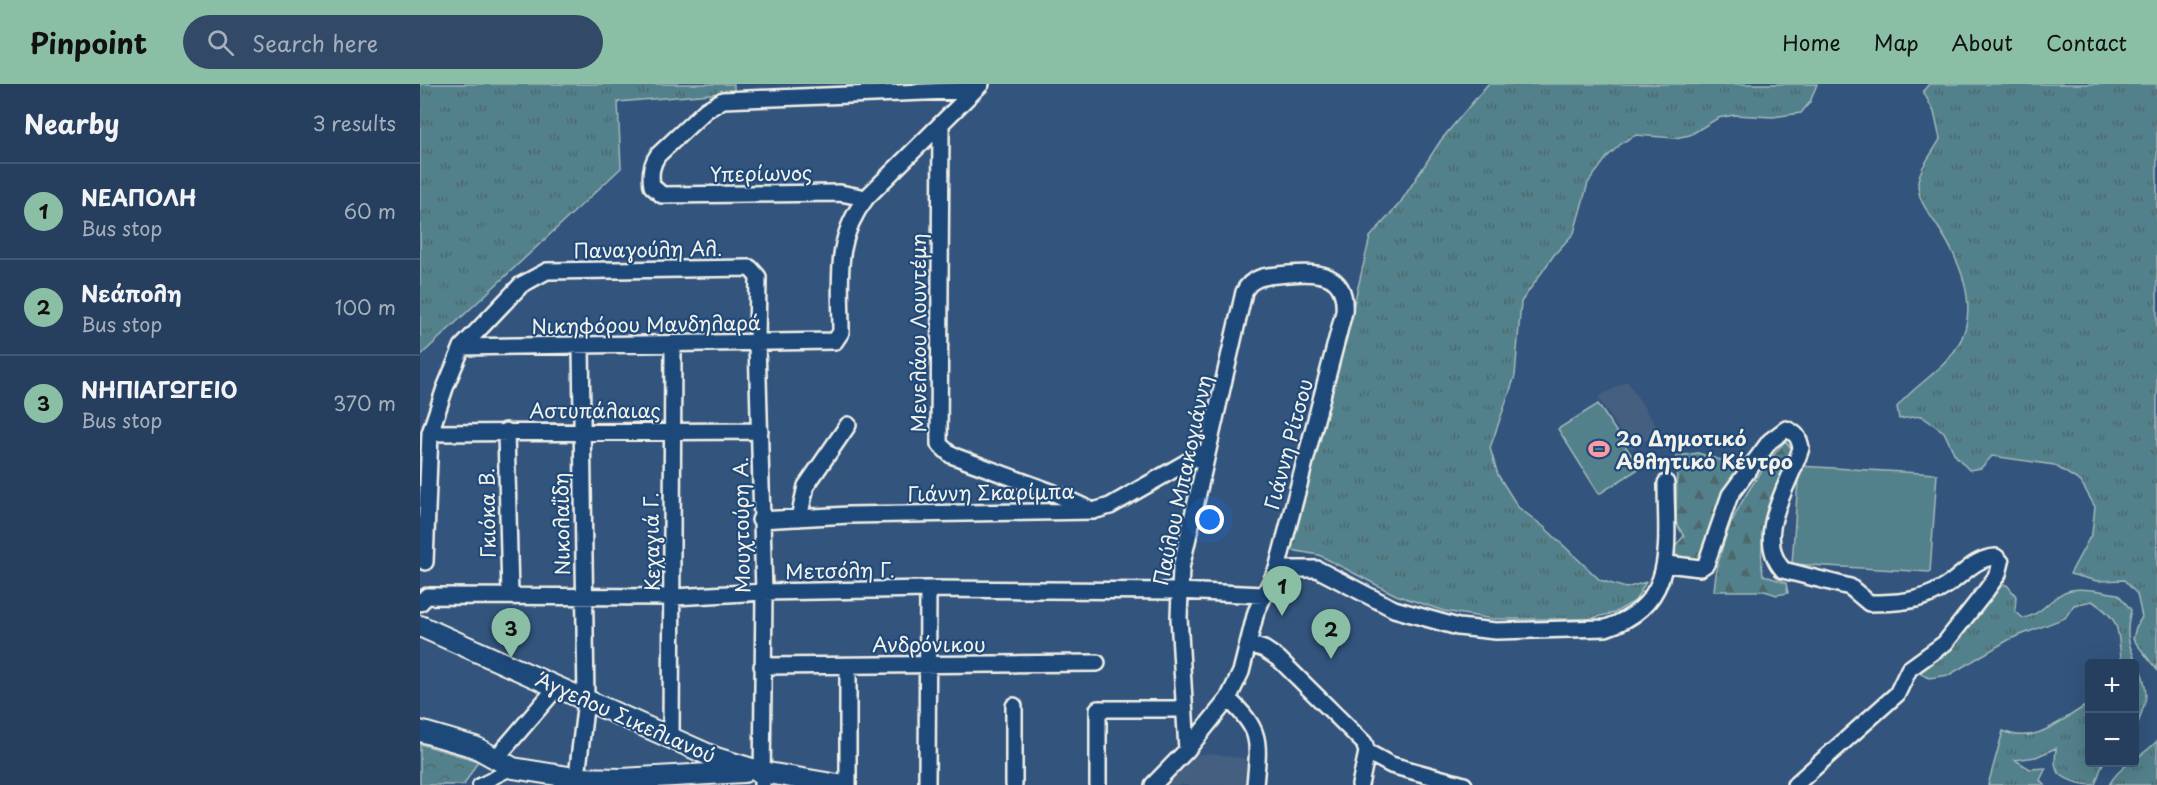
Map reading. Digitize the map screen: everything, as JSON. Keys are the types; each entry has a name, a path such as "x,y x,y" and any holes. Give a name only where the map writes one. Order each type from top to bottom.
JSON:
{"street":[{"name":"Υπερίωνος","path":"866,198 840,193 673,195 657,192 652,186 650,174 653,162 715,104 732,98 978,87"},
{"path":"866,198 978,87"},
{"name":"Μενελάου Λουντέμη","path":"941,126 939,444 951,455 1054,493 1093,511"},
{"name":"Νικηφόρου Μανδηλαρά","path":"462,347 831,342 838,339 842,332 841,255 846,231 852,216 866,198"},
{"name":"Παναγούλη Αλ.","path":"462,347 521,285 547,271 750,268"},
{"name":"Μουχτούρη Α.","path":"750,268 758,277 760,520 764,592 762,778"},
{"name":"Παύλου Μπακογιάννη","path":"1186,750 1179,591 1181,568 1247,285 1263,277 1310,272"},
{"name":"Γιάννη Ρίτσου","path":"1249,644 1256,612 1277,569 1344,312 1343,291 1337,283 1329,277 1310,272"},
{"name":"Κεχαγιά Γ.","path":"671,739 674,597 670,431 673,345"},
{"name":"Νικολαΐδη","path":"576,782 586,700 580,346"},
{"path":"425,562 430,433 462,347"},
{"path":"799,518 806,486 848,425"},
{"path":"1666,564 1700,568 1706,564 1731,495 1770,441 1786,429 1794,432 1801,448 1773,516 1773,546 1777,563 1784,570 1850,587 1869,603 1899,603 1940,590 1962,575 1974,562 1996,557 2001,562 1998,574 1945,644 1909,669 1897,694 1795,785"},
{"name":"Γκιόκα Β.","path":"506,431 510,595"},
{"name":"Αστυπάλαιας","path":"430,433 760,431"},
{"name":"Γιάννη Σκαρίμπα","path":"760,520 849,514 1093,511 1110,506 1208,450"},
{"path":"1277,569 1317,569 1394,609 1458,627 1496,631 1606,628 1622,623 1650,599 1658,587 1666,564 1666,483"},
{"path":"927,589 927,785"},
{"name":"Μετσόλη Γ.","path":"420,603 427,596 674,597 764,592 927,589 1179,591 1263,595"},
{"name":"Άγγελου Σικελιανού","path":"420,626 762,778 838,785"},
{"path":"1153,785 1186,750 1228,699 1241,672 1249,644 1272,653 1364,743 1367,752 1360,785"},
{"name":"Ανδρόνικου","path":"762,666 1097,663"},
{"path":"848,666 848,785"},
{"path":"497,757 558,686"},
{"path":"1228,699 1251,723 1257,734 1259,744 1255,785"},
{"path":"1014,706 1014,785"},
{"path":"1098,785 1098,709 1183,709"},
{"path":"420,731 475,747 497,757 513,768 576,782 622,779 762,778"},
{"path":"1367,752 1391,765 1464,785"},
{"path":"479,785 513,768"}],"shaded area":[{"path":"1627,381 1660,432 1631,449 1598,397"},
{"path":"1212,754 1248,759 1245,785 1160,785 1185,755"}],"green space":[{"path":"420,84 734,84 734,92 618,102 621,168 420,356"},
{"path":"1488,84 1817,84 1810,102 1801,113 1773,117 1734,115 1718,118 1690,135 1675,138 1636,135 1623,142 1608,156 1588,183 1574,233 1554,255 1521,302 1515,376 1490,448 1498,475 1518,507 1544,527 1600,580 1626,588 1646,582 1635,601 1614,613 1588,619 1493,619 1444,611 1396,595 1319,555 1291,550 1289,542 1370,237 1400,203 1441,140"},
{"path":"1929,84 2157,84 2157,670 2133,639 2142,617 2137,594 2124,580 2097,581 2070,574 2092,533 2095,507 2081,482 2054,465 1992,456 1981,468 1969,470 1955,455 1944,432 1921,416 1899,419 1897,407 1951,356 1964,332 1968,316 1964,284 1959,268 1945,237 1924,205 1918,189 1921,172 1940,139 1934,112 1923,91"},
{"name":"2o Δημοτικό Αθλητικό Κέντρο","path":"1598,404 1640,468 1599,494 1558,429"},
{"path":"1785,441 1792,449 1765,526 1761,558 1763,575 1786,583 1788,593 1777,595 1764,591 1714,591 1722,549 1737,511 1759,475"},
{"path":"1698,453 1740,466 1724,499 1703,562 1676,559 1675,546 1684,536 1676,523 1677,456"},
{"path":"1799,466 1937,474 1930,572 1792,564"},
{"path":"1991,585 2007,585 2016,596 2015,611 2023,618 2036,613 2059,595 2077,589 2118,594 2131,610 2128,638 2135,659 2121,659 2114,621 2092,601 2074,605 2065,618 2010,639 1949,675 1929,678 1921,674 1921,668"},
{"path":"2139,668 2145,684 2146,696 2139,720"},
{"path":"2085,706 2085,767 2102,767 2095,785 2073,781 2063,776 2056,768 2056,748 2036,757 2015,760 2030,769 2046,768 2040,780 2045,785 1988,785 2003,731 2015,735 2026,735 2048,729"},
{"path":"2157,741 2157,785 2109,785 2124,767 2139,767 2139,756"},
{"path":"420,744 478,761 464,785 420,785"}],"place":[{"name":"2o Δημοτικό Αθλητικό Κέντρο","path":"1599,449"},
{"name":"ΝΕΑΠΟΛΗ","path":"1282,616"},
{"name":"ΝΗΠΙΑΓΩΓΕΙΟ","path":"511,658"},
{"name":"Νεάπολη","path":"1331,659"}]}
